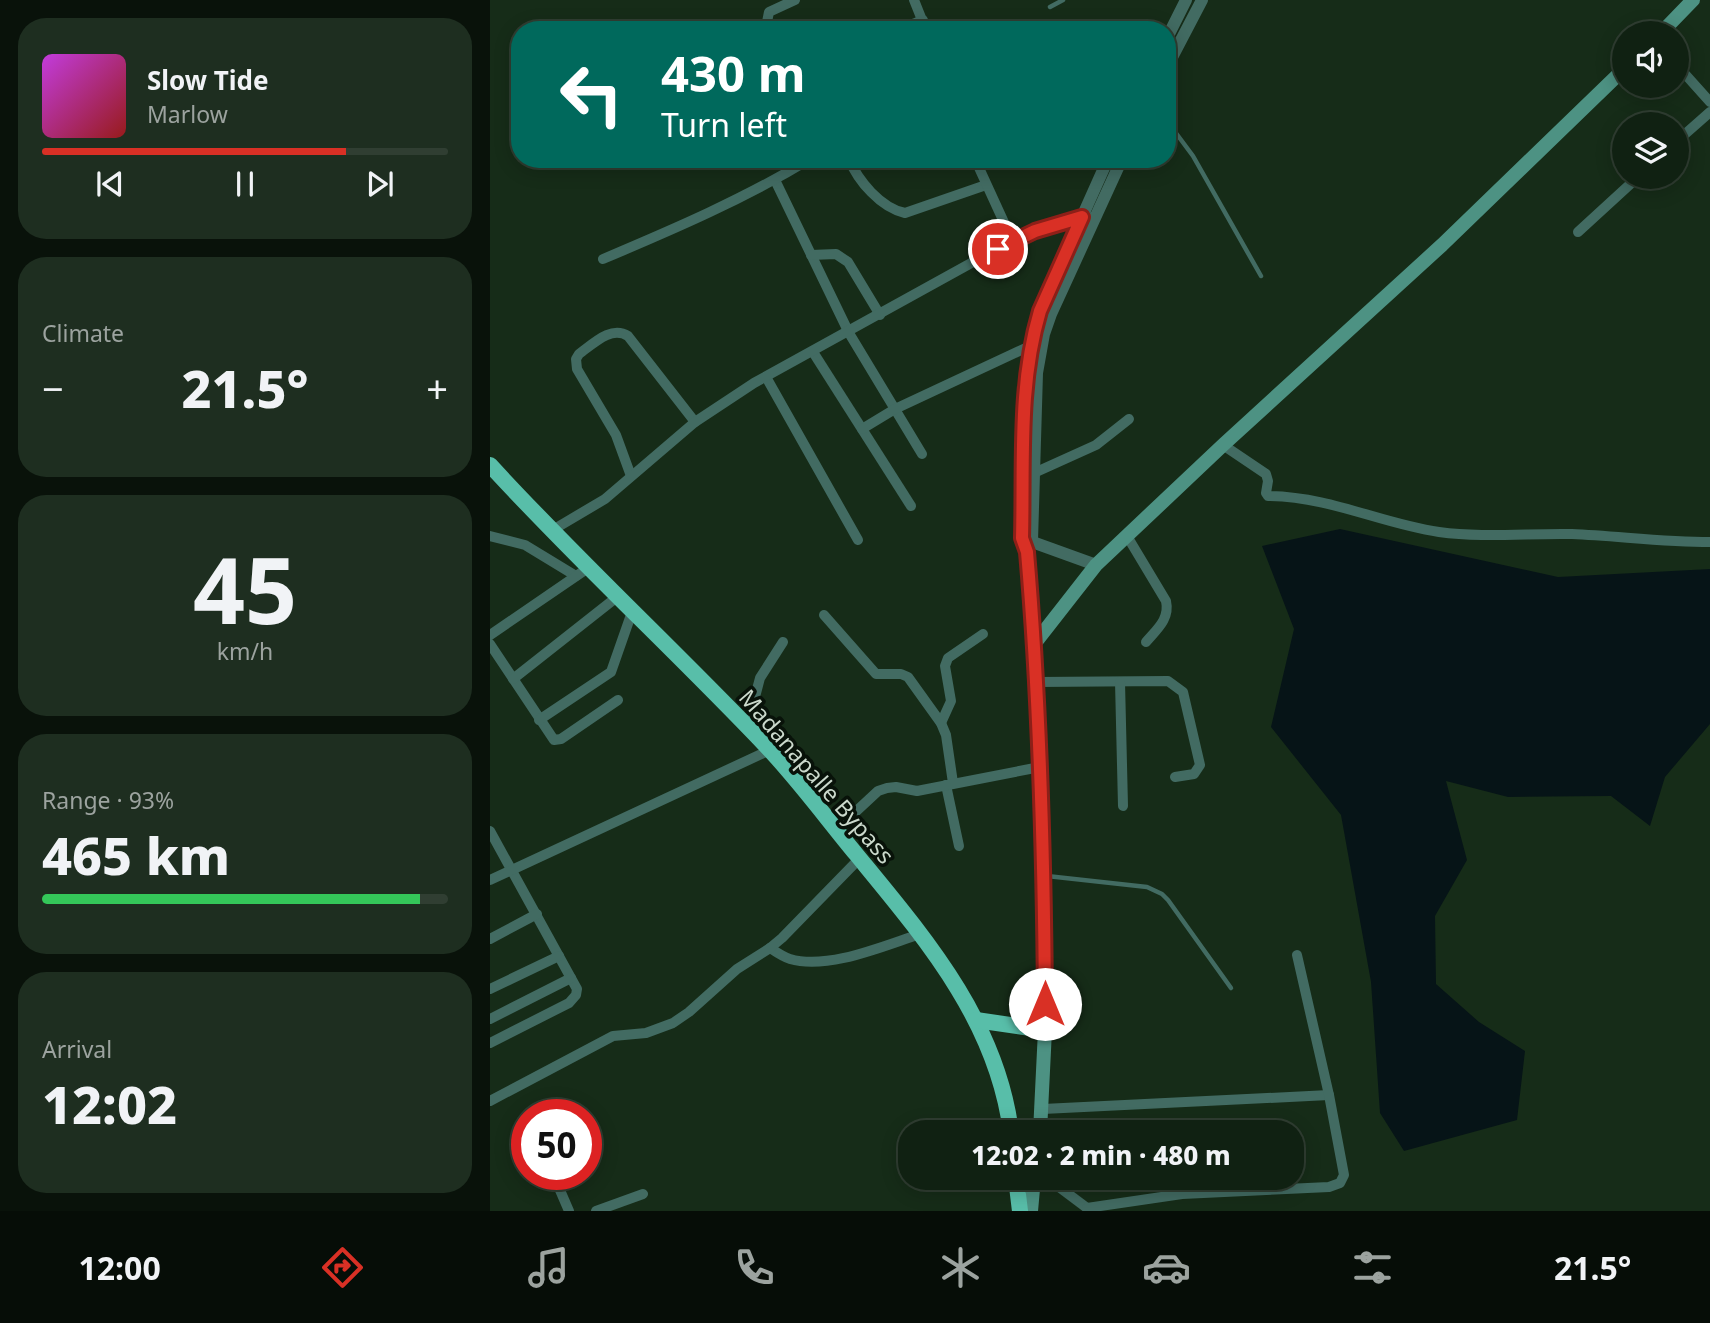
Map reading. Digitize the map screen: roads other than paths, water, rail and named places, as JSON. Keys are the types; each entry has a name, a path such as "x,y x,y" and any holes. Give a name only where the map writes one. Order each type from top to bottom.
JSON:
{"highway":[{"name":"Madanapalle Bypass","path":"490,465 551,531 582,572 617,597 770,750 920,934 976,1020 994,1058 1008,1120"},
{"path":"976,1020 1045,1030"},
{"path":"1017,1190 1020,1211"}],"main road":[{"path":"1673,21 1693,0"},
{"path":"1041,1120 1045,1030 1044,876 1035,643 1096,565 1223,444 1442,245 1612,81"},
{"path":"1031,1211 1033,1190"}],"street":[{"path":"767,21 769,12 794,0"},
{"path":"914,0 922,21"},
{"path":"1176,50 1202,0"},
{"path":"1185,1 1194,17"},
{"path":"1175,21 1185,1"},
{"path":"1689,79 1710,102"},
{"path":"1689,131 1710,112"},
{"path":"603,259 691,222 795,168"},
{"path":"853,168 873,193 897,211 905,213 986,185"},
{"path":"979,168 1013,242"},
{"path":"1035,643 1027,544 1023,421 1030,346 1040,311 1104,168"},
{"path":"1027,544 1034,473 1037,373 1044,334 1118,168"},
{"path":"775,180 849,332 922,454"},
{"path":"1578,232 1625,189"},
{"path":"551,531 605,499 695,422 766,377 1035,231 1097,213"},
{"path":"811,255 836,254 848,262 880,315"},
{"path":"631,476 616,435 577,369 576,359 579,354 610,333 622,332 628,336 695,422"},
{"path":"862,429 895,409 1030,346"},
{"path":"813,352 911,506"},
{"path":"766,377 858,540"},
{"path":"1034,473 1096,445 1129,419"},
{"path":"1223,444 1266,474 1268,496 1312,499 1398,524 1440,532 1499,536 1572,534 1660,542 1710,542"},
{"path":"1127,536 1166,601 1168,609 1163,623 1146,642"},
{"path":"490,537 524,545 582,572"},
{"path":"1027,544 1096,565"},
{"path":"490,635 582,572"},
{"path":"513,678 617,597"},
{"path":"539,720 611,671 632,612"},
{"path":"824,615 876,674 901,674 908,677 941,723 946,735 949,784 959,846"},
{"path":"941,723 951,701 945,666 948,658 983,634"},
{"path":"747,727 760,678 783,642"},
{"path":"490,644 551,738 557,741 618,700"},
{"path":"1120,681 1123,806"},
{"path":"1037,682 1168,681 1182,692 1200,765 1194,774 1175,777"},
{"path":"490,880 770,750"},
{"path":"836,830 878,791 887,788 917,791 1040,767"},
{"path":"490,831 577,989 574,999 490,1043"},
{"path":"490,1101 613,1036 646,1032 673,1023 737,969 770,948 859,858"},
{"path":"490,939 537,914"},
{"path":"770,948 789,959 811,962 851,956 920,934"},
{"path":"1063,1190 1089,1209 1182,1194 1335,1185 1344,1175 1297,955"},
{"path":"490,989 559,956"},
{"path":"490,1019 571,978"},
{"path":"1042,1109 1329,1095"},
{"path":"560,1190 569,1211"},
{"path":"596,1211 643,1194"}],"lane":[{"path":"1050,6 1063,0"},
{"path":"1176,133 1193,156 1261,276"},
{"path":"1044,876 1155,890 1168,900 1231,988"}]}
